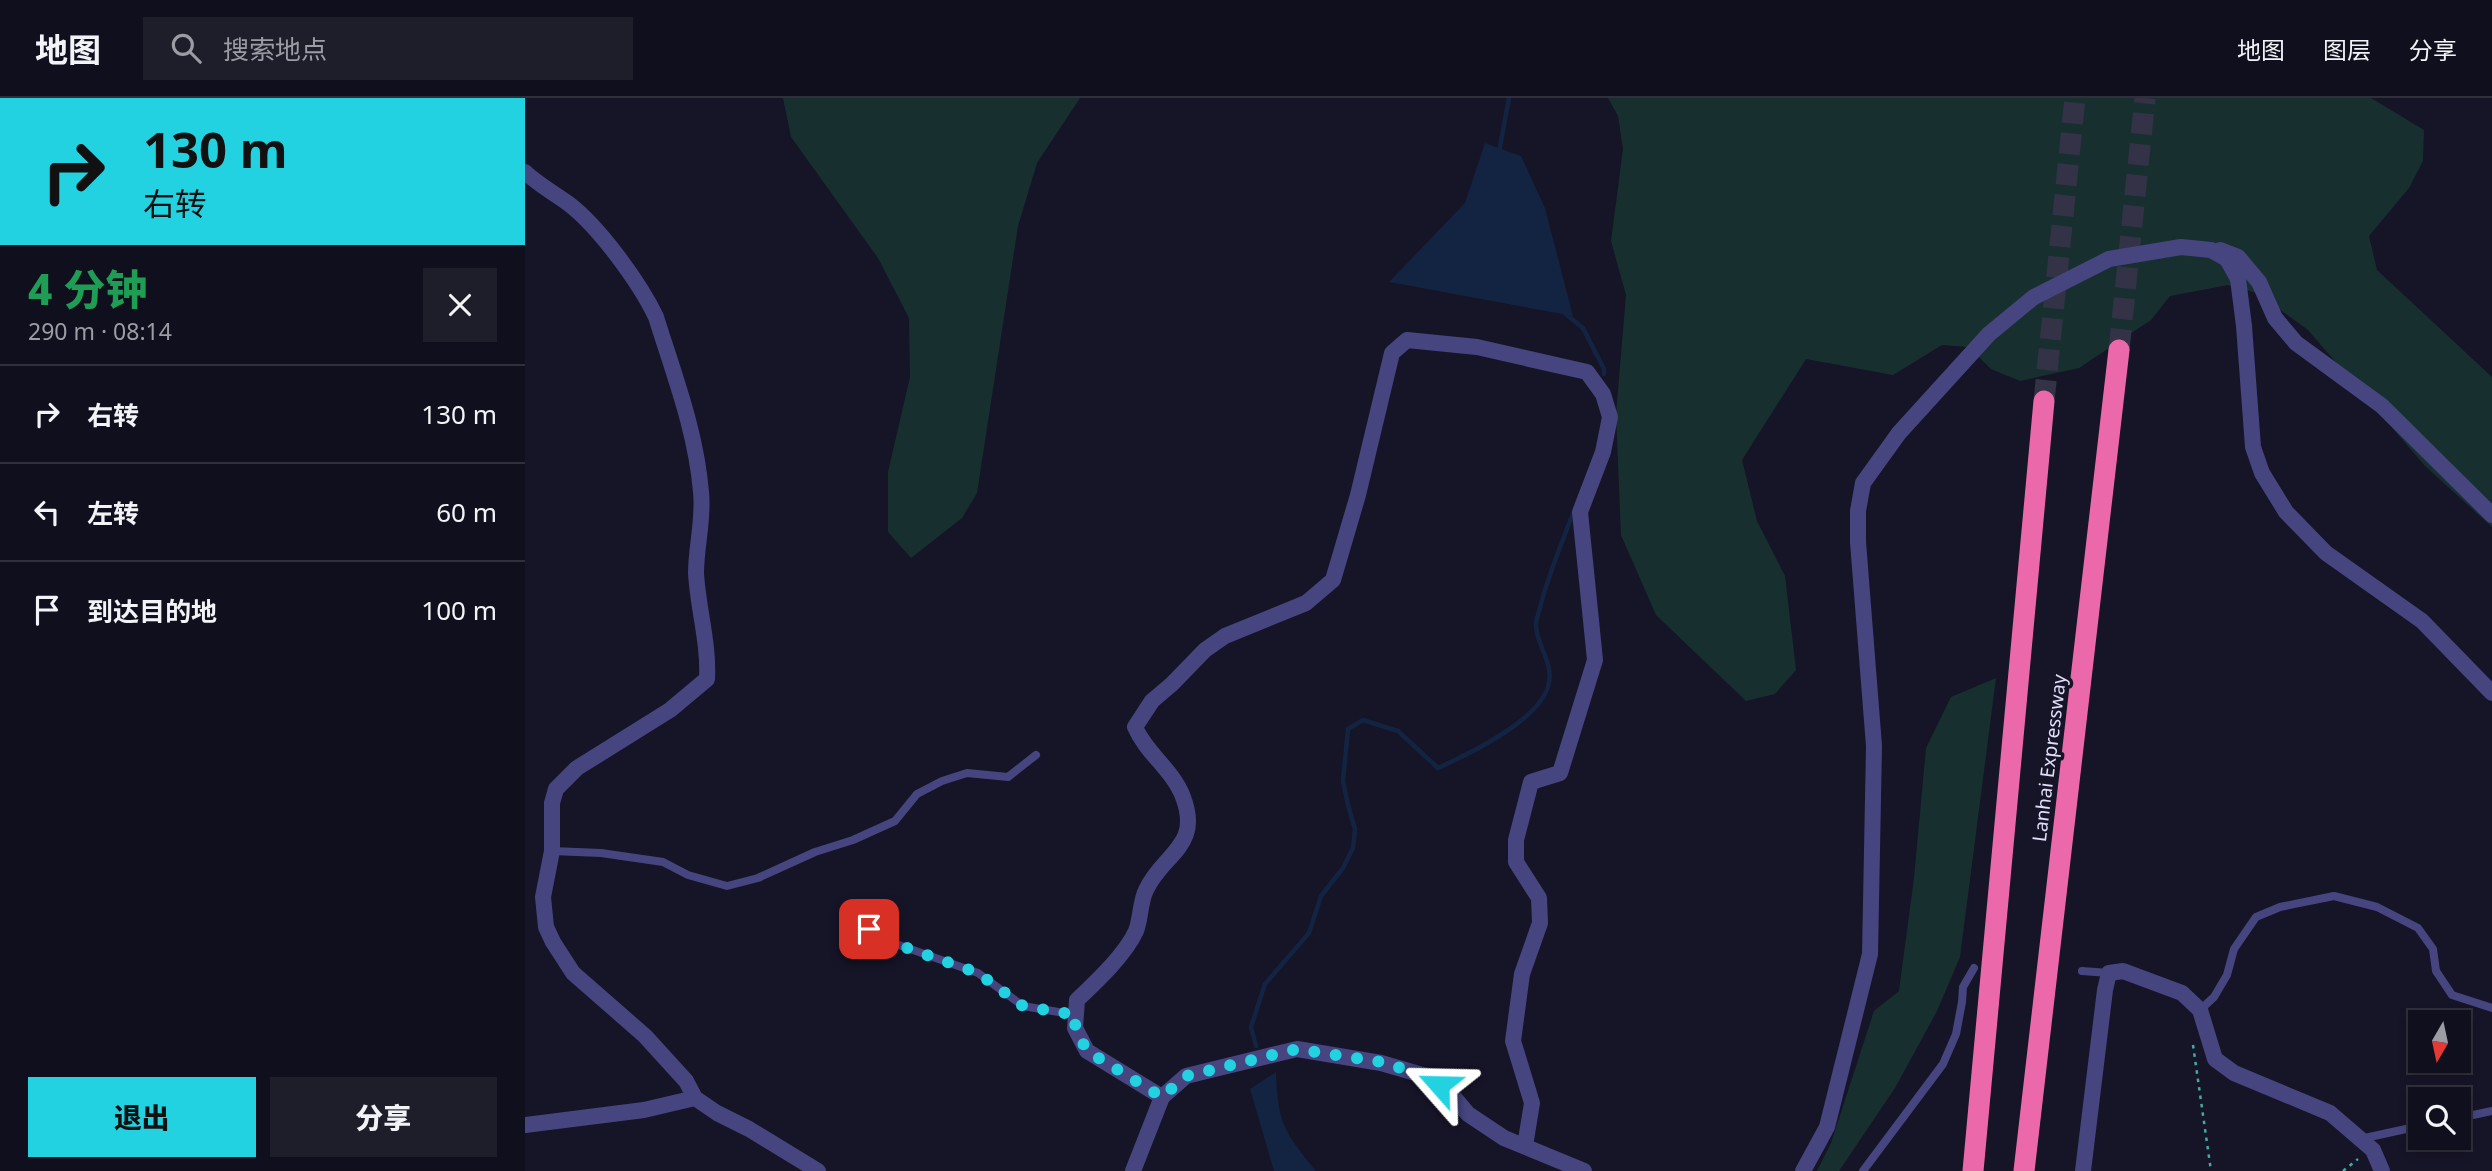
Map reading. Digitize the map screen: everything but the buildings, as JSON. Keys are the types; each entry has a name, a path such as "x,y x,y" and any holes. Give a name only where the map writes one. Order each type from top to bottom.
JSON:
{"highway":[{"name":"Lanhai Expressway","path":"2024,1171 2119,350"},
{"name":"Lanhai Expressway","path":"1973,1171 2044,401"}],"street":[{"path":"525,172 544,189 570,205 592,226 649,302 688,412 697,457 702,507 696,570 700,618 707,649 707,679 670,710 630,733 564,778 556,789 552,803 552,851 543,897 546,927 552,942 573,973 645,1036 687,1081 695,1098 818,1171"},
{"path":"1803,1171 1827,1127 1870,954 1874,746 1858,542 1858,511 1863,482 1899,433 1989,334 2034,297 2109,259 2181,247 2223,250 2238,257 2259,282 2275,318 2296,343 2382,406 2492,515"},
{"path":"2211,250 2227,259 2238,279 2253,447 2262,473 2286,512 2326,553 2422,621 2492,693"},
{"path":"1162,1097 1087,1051 1075,1028 1077,1000 1108,969 1136,931 1146,891 1157,873 1179,849 1189,826 1183,797 1168,772 1141,741 1135,727 1152,701 1205,650 1225,636 1307,603 1332,580 1358,495 1392,353 1407,340 1477,347 1587,372 1603,394 1610,417 1603,452 1580,512 1595,660 1560,773 1531,782 1516,840 1516,862 1539,898 1540,923 1522,974 1513,1041 1532,1103 1525,1146"},
{"path":"2083,1171 2105,989 2109,973 2123,971 2182,993 2200,1010 2215,1059 2234,1073 2330,1113 2373,1150 2382,1171"},
{"path":"1133,1171 1162,1097 1186,1076 1297,1049 1381,1062 1426,1076 1452,1095 1468,1114 1504,1138 1584,1171"},
{"path":"525,1125 644,1110 695,1098"}],"lane":[{"path":"552,851 601,853 663,862 688,876 727,886 758,878 815,852 853,840 895,821 917,793 942,781 967,773 1008,777 1036,755"},
{"path":"2200,1010 2214,997 2227,975 2234,949 2256,917 2280,907 2334,896 2377,907 2419,928 2433,949 2436,971 2452,995 2492,1008"},
{"path":"869,929 882,939 978,973 1023,1006 1076,1015"},
{"path":"1863,1171 1943,1064 1956,1034 1963,987 1974,968"},
{"path":"2082,971 2109,973"},
{"path":"2471,1115 2492,1111"},
{"path":"2360,1139 2408,1129"}],"path":[{"path":"2192,1035 2211,1171"},
{"path":"2343,1171 2373,1150"}],"green space":[{"path":"783,98 1080,98 1037,163 1018,226 977,493 962,518 911,558 888,532 888,472 910,377 909,318 878,258 791,137"},
{"path":"1608,98 2371,98 2424,130 2423,161 2409,188 2369,236 2377,270 2492,377 2492,527 2425,466 2308,330 2257,293 2228,285 2170,296 2151,320 2079,368 2020,381 1991,369 1969,347 1942,345 1893,375 1806,359 1742,460 1757,521 1785,576 1796,670 1775,694 1746,701 1656,615 1621,535 1616,414 1626,295 1611,241 1623,149 1618,116"},
{"path":"1996,678 1960,957 1937,1011 1895,1088 1839,1171 1817,1171 1831,1143 1874,1011 1899,991 1914,878 1926,748 1951,697"}],"water":[{"path":"1485,143 1521,156 1545,208 1573,316 1389,282 1465,203"},
{"path":"1276,1072 1281,1116 1285,1126 1316,1171 1274,1171 1250,1089"}],"waterway":[{"path":"1499,152 1509,98"},
{"path":"1562,311 1583,328 1604,374"},
{"path":"1256,1046 1251,1027 1265,984 1309,933 1321,896 1343,868 1353,848 1355,829 1343,781 1348,729 1363,720 1398,731 1438,768 1503,733 1534,709 1544,695 1550,675 1536,625 1548,581 1573,513"}],"tunnel":[{"path":"2044,401 2075,98"},
{"path":"2119,350 2145,98"}],"route":[{"path":"869,929 882,939 978,973 1023,1006 1076,1015 1075,1028 1087,1051 1162,1097 1186,1076 1297,1049 1381,1062 1426,1076 1439,1085"}]}
